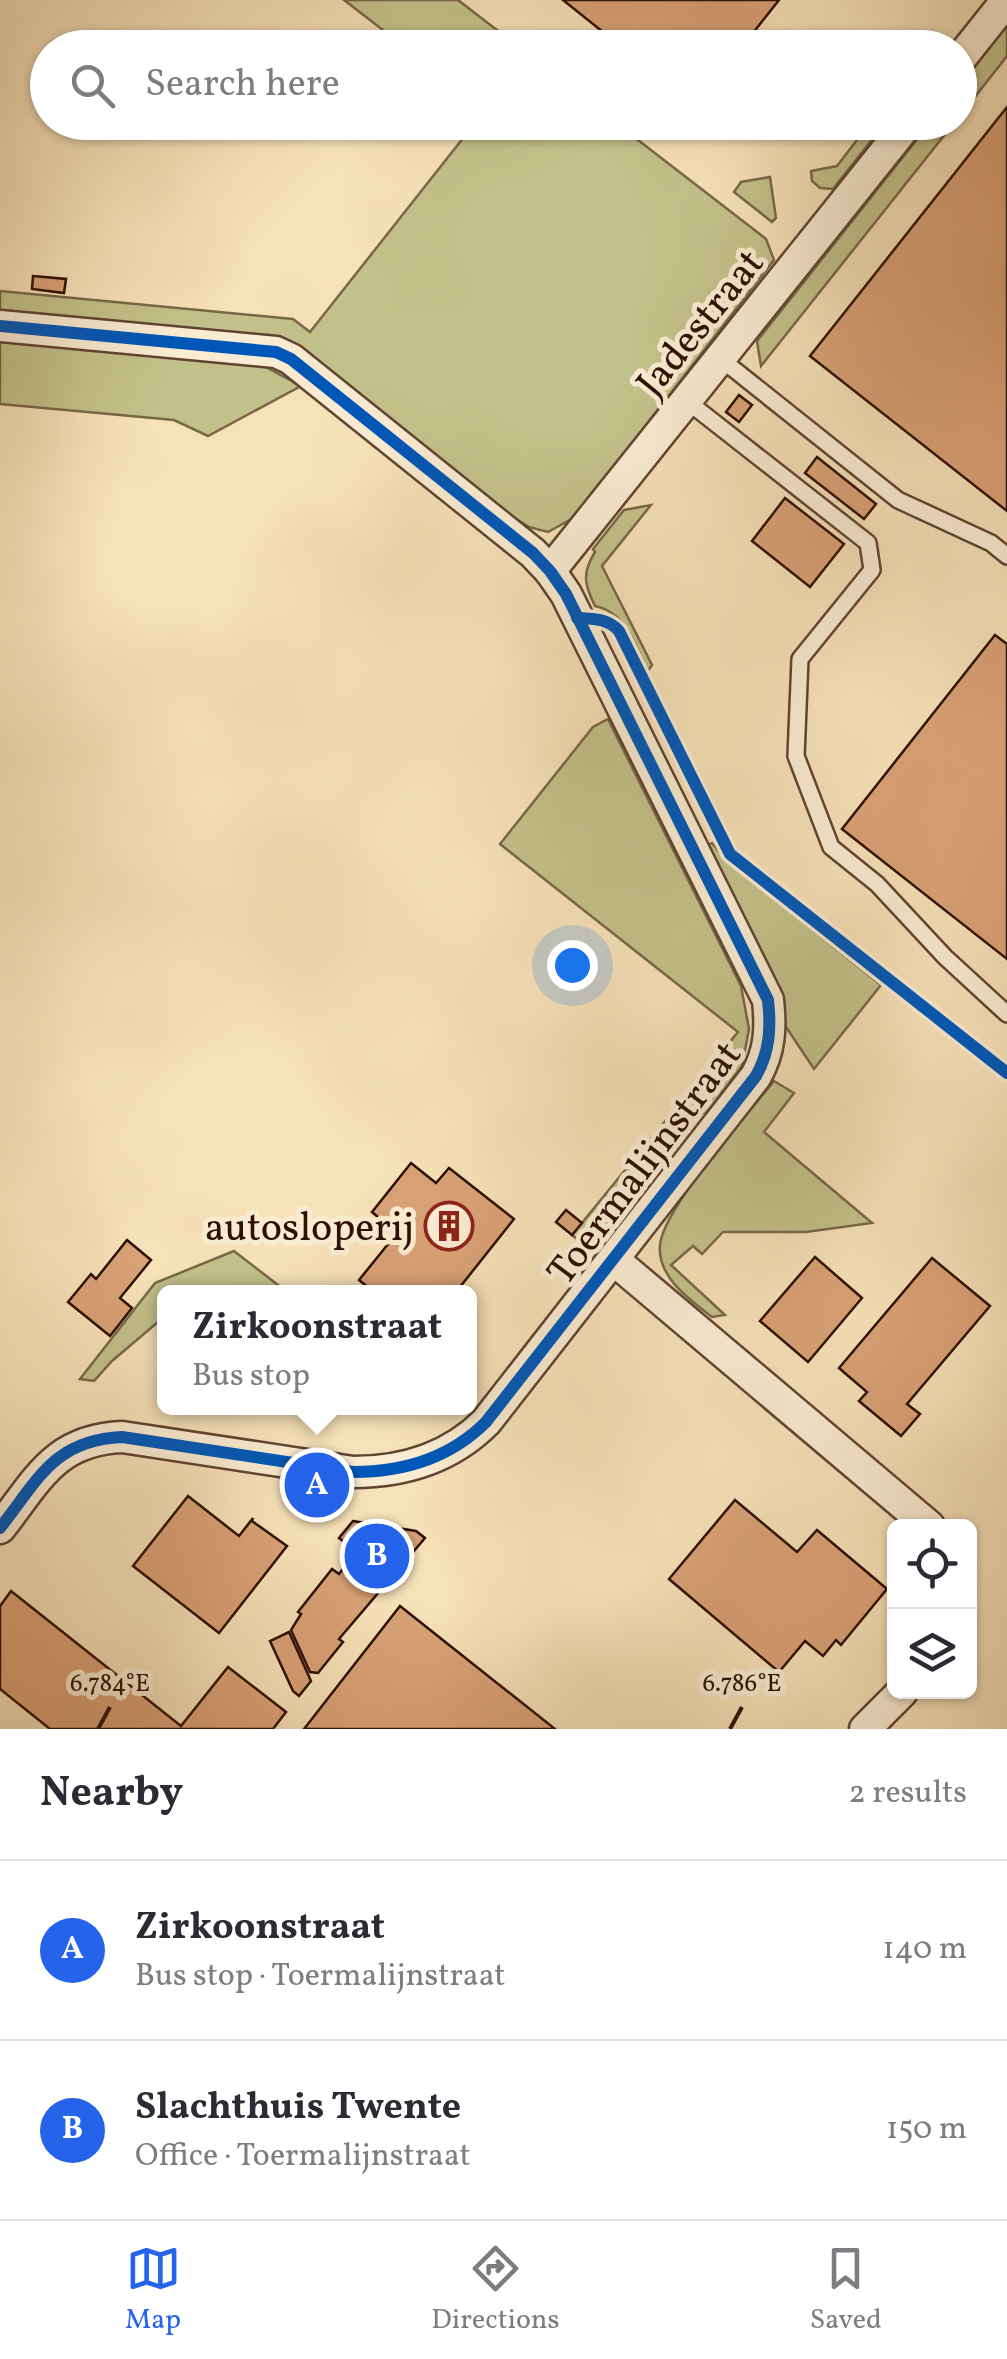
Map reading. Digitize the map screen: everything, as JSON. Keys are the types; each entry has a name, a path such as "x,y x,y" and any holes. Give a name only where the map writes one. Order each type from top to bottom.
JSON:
{"street":[{"path":"977,37 1006,0"},
{"name":"Jadestraat","path":"550,570 895,140"},
{"name":"Toermalijnstraat","path":"0,326 276,352 533,553 566,594 768,1000 769,1013 768,1048 756,1076 486,1422 444,1454 395,1470 354,1472 122,1437 91,1440 66,1450 54,1460 0,1528"},
{"path":"614,1260 922,1519"},
{"path":"864,1729 895,1699"}],"lane":[{"path":"722,359 898,500 991,543 1007,556"},
{"path":"687,401 868,543 872,570 800,659 796,756 831,847 877,884 1007,1014"}],"shaded area":[{"path":"344,0 458,0 497,30 383,30"},
{"path":"1007,25 1007,56 977,94 977,63"},
{"path":"462,140 638,140 766,239 774,260 575,517 548,532 529,527 508,514 303,353 0,310 0,291 293,319 310,332"},
{"path":"857,140 872,140 833,189 820,188 812,181 811,171 837,166"},
{"path":"917,140 940,140 761,366 757,341"},
{"path":"770,177 776,218 772,222 734,192 741,182"},
{"path":"0,340 260,364 301,386 208,436 174,420 0,404"},
{"path":"651,505 602,566 652,665 648,671 622,622 606,609 595,606 586,579 593,549 624,510"},
{"path":"608,719 741,986 749,1029 742,1066 709,1110 683,1122 614,1208 615,1228 604,1244 585,1246 572,1235 738,1032 500,844 593,727"},
{"path":"712,843 728,862 881,985 814,1069 786,1027 782,997 772,972 708,845"},
{"path":"774,1081 794,1093 764,1132 872,1223 806,1232 723,1232 702,1254 693,1246 671,1265 725,1315 712,1317 669,1277 660,1257 660,1245 691,1185"},
{"path":"234,1251 278,1285 157,1285 157,1323 94,1381 80,1379 155,1283"}],"building":[{"path":"563,0 779,0 755,30 600,30"},
{"path":"1007,107 1007,511 810,356"},
{"path":"33,276 66,279 64,293 32,289"},
{"path":"739,395 752,405 739,422 726,412"},
{"path":"817,457 876,504 864,519 805,473"},
{"path":"785,498 844,544 810,587 752,541"},
{"path":"995,635 1007,644 1007,959 842,829"},
{"name":"autosloperij","path":"411,1163 436,1183 449,1168 514,1219 462,1285 365,1285 359,1280 397,1233 372,1212"},
{"path":"566,1210 582,1223 572,1235 556,1222"},
{"path":"127,1240 151,1260 120,1298 132,1308 110,1336 68,1302 91,1274 96,1279"},
{"path":"815,1257 862,1298 808,1362 760,1321"},
{"path":"932,1258 990,1306 907,1404 920,1414 901,1436 859,1401 867,1392 839,1368"},
{"path":"188,1496 239,1536 253,1518 287,1546 219,1633 133,1566"},
{"path":"735,1500 797,1552 817,1530 887,1589 841,1645 836,1640 823,1656 805,1641 779,1672 669,1579"},
{"path":"353,1521 416,1531 425,1538 339,1639 343,1642 318,1673 310,1672 291,1630 301,1614 298,1612 332,1569 339,1574 349,1561 348,1545 339,1538"},
{"path":"11,1591 181,1726 228,1667 286,1712 273,1729 50,1729 0,1689 0,1606"},
{"path":"400,1606 555,1729 304,1729"},
{"path":"289,1632 311,1681 299,1696 270,1641"}],"cycle path":[{"path":"0,326 276,352 291,359 533,553 566,594 768,1000 769,1020 767,1048 756,1076 486,1422 457,1445 408,1466 353,1472 122,1437 99,1440 64,1454 50,1466 0,1528"},
{"path":"577,618 605,621 619,631 730,854 1007,1073"}],"place":[{"name":"autosloperij","path":"449,1226"},
{"name":"Zirkoonstraat","path":"317,1485"},
{"name":"Slachthuis Twente","path":"377,1556"}]}
